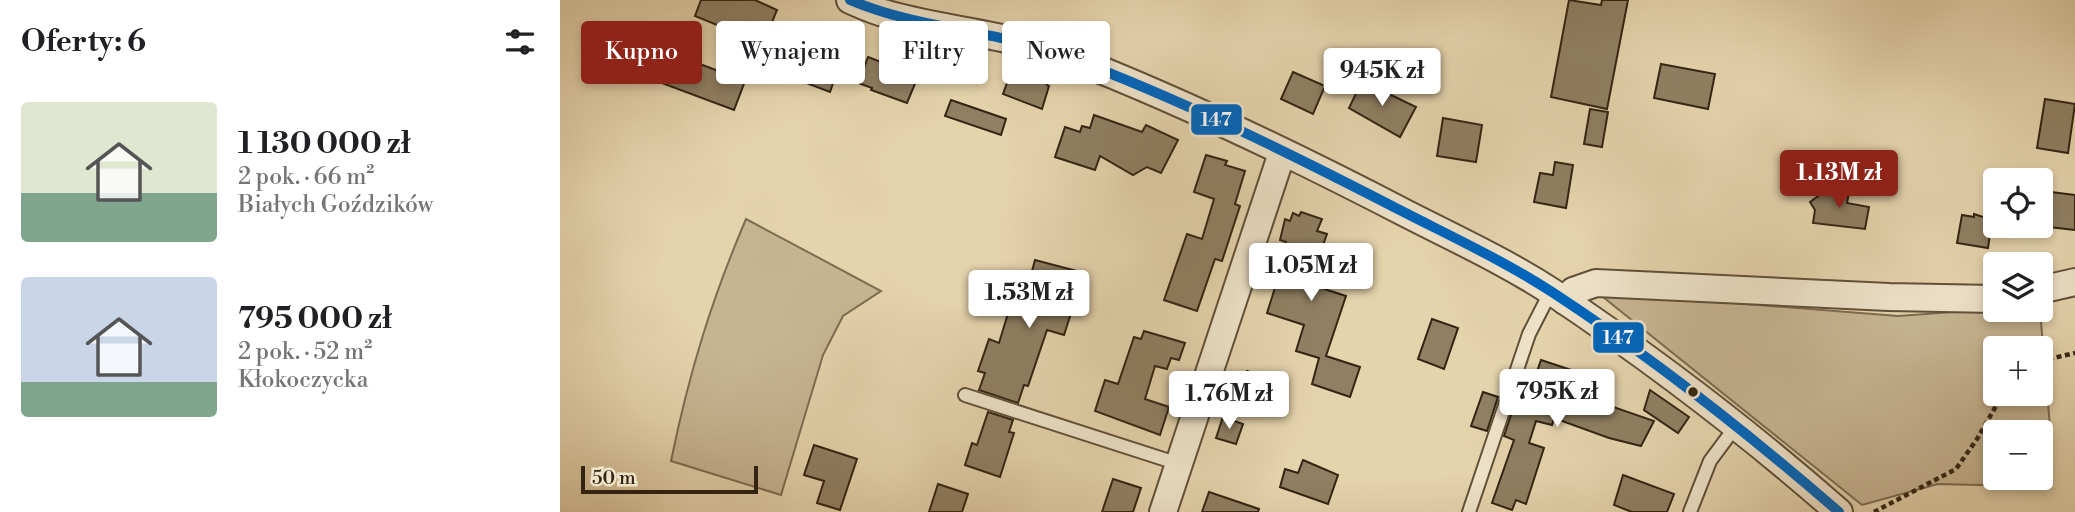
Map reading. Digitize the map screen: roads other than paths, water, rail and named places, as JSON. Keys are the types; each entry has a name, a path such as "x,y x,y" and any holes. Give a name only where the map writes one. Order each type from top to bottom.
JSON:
{"street":[{"path":"850,0 886,14 1015,39 1068,57 1182,106 1365,192 1517,271 1558,296 1703,399 1793,471 1839,512"},
{"path":"1163,512 1282,152"},
{"path":"2053,287 2075,282"},
{"path":"1558,296 1596,283 1983,299"}],"lane":[{"path":"1469,512 1529,334 1558,296"},
{"path":"965,395 1179,464"},
{"path":"1690,512 1710,461 1736,426"}]}
